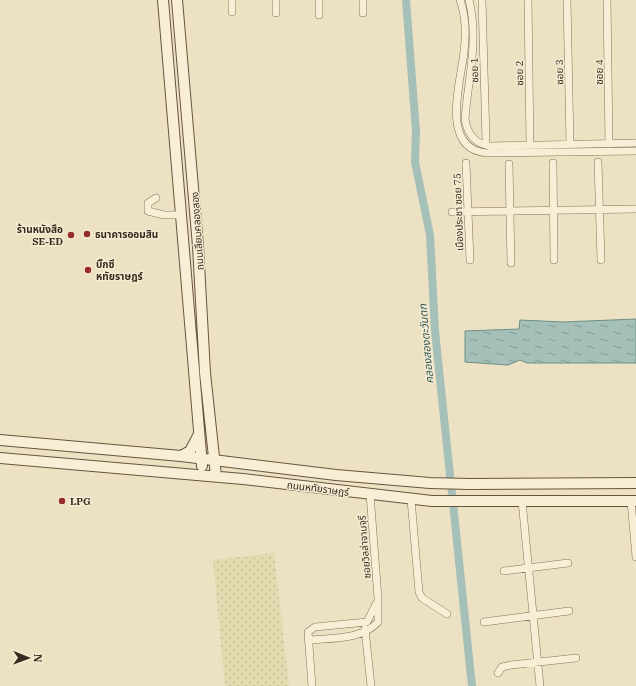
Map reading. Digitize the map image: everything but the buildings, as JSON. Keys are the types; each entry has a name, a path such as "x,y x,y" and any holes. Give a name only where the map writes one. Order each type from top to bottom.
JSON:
{"main road":[{"name":"ถนนเลียบคลองสอง","path":"163,0 180,215 202,460 201,475"},
{"name":"ถนนเลียบคลองสอง","path":"177,0 199,253 206,373 212,440 216,461 216,476"},
{"path":"172,109 187,107"},
{"path":"180,456 190,451 199,434"},
{"name":"ถนนหทัยราษฎร์","path":"0,440 180,456 229,463 430,483 636,483"},
{"path":"212,440 218,451 229,463"},
{"name":"ถนนหทัยราษฎร์","path":"0,458 216,476 432,501 633,500"}],"street":[{"path":"232,0 232,12"},
{"path":"276,0 276,13"},
{"path":"319,15 320,0"},
{"path":"363,0 363,13"},
{"path":"460,0 464,20 464,52 457,99 456,119 460,136 471,148 487,153 636,151"},
{"path":"469,0 472,13 473,50 465,119 468,131 475,140 485,145 636,143"},
{"name":"ซอย 1","path":"482,0 486,140"},
{"name":"ซอย 2","path":"528,0 530,145"},
{"name":"ซอย 3","path":"567,0 570,144"},
{"name":"ซอย 4","path":"607,0 609,144"},
{"path":"464,52 483,46"},
{"path":"598,162 601,260"},
{"name":"เมืองประชา ซอย 75","path":"466,163 470,260"},
{"path":"553,163 554,260"},
{"path":"509,164 511,263"},
{"path":"156,198 148,203 148,211 164,215 180,215"},
{"path":"452,212 636,209"},
{"name":"ซอยวิลล่าจามจุรี","path":"365,632 371,630 378,622 378,598 370,494"},
{"path":"411,499 419,592 422,598 447,614"},
{"path":"522,500 540,686"},
{"path":"633,500 636,558"},
{"path":"504,571 568,564"},
{"name":"ซอยวิลล่าจามจุรี","path":"364,623 370,620 378,598"},
{"path":"484,622 533,614 569,611"},
{"path":"312,686 308,632 315,627 364,623 371,686"},
{"path":"308,640 365,632"},
{"path":"498,673 502,667 511,665 576,658"}],"shaded area":[{"path":"274,553 289,686 225,686 213,560"}],"water":[{"path":"636,319 636,363 527,363 520,360 508,365 465,362 465,331 519,329 520,320 563,322"}],"waterway":[{"name":"คลองสองตะวันตก","path":"406,0 416,131 415,162 430,235 435,331 472,686"}],"place":[{"name":"ธนาคารออมสิน","path":"87,234"},
{"name":"ร้านหนังสือ SE-ED","path":"71,235"},
{"name":"บิ๊กซี หทัยราษฎร์","path":"88,270"},
{"name":"LPG","path":"62,501"}]}
